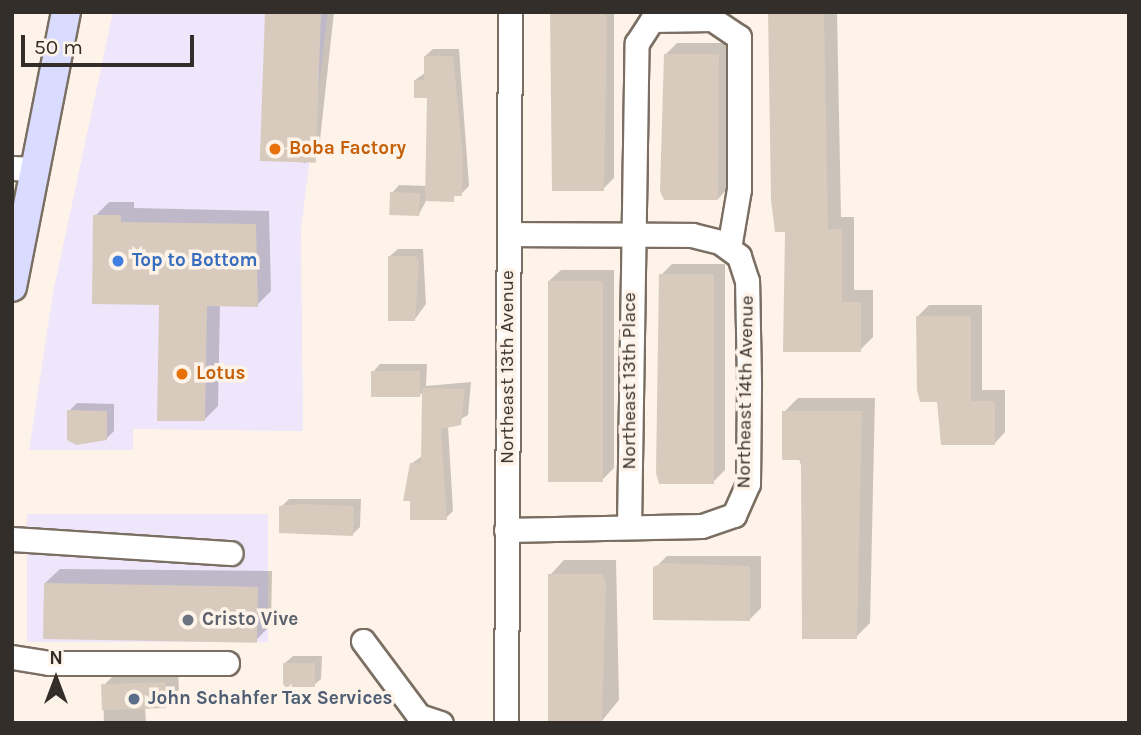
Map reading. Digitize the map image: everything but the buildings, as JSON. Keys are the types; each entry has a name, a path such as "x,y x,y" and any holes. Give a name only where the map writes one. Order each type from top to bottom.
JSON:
{"main road":[{"path":"12,286 22,168 66,12"}],"street":[{"name":"Northeast 13th Avenue","path":"506,723 510,12"},
{"name":"Northeast 13th Place","path":"629,527 631,235 638,38 652,20 688,17 719,20 740,41 739,200 729,248"},
{"path":"509,234 703,236 729,248"},
{"name":"Northeast 14th Avenue","path":"629,527 702,526 734,515 748,484 749,290 742,261 729,248"},
{"path":"506,530 629,527"},
{"path":"12,539 230,553"},
{"path":"363,640 419,716 441,723"},
{"path":"12,657 49,663 227,663"}],"shaded area":[{"path":"113,12 328,12 301,230 303,431 133,429 133,450 29,450 53,293"},
{"path":"27,514 268,514 268,642 27,642"}],"place":[{"name":"Boba Factory","path":"275,149"},
{"name":"Top to Bottom","path":"118,261"},
{"name":"Lotus","path":"182,374"},
{"name":"Cristo Vive","path":"188,620"},
{"name":"John Schahfer Tax Services","path":"134,699"}]}
